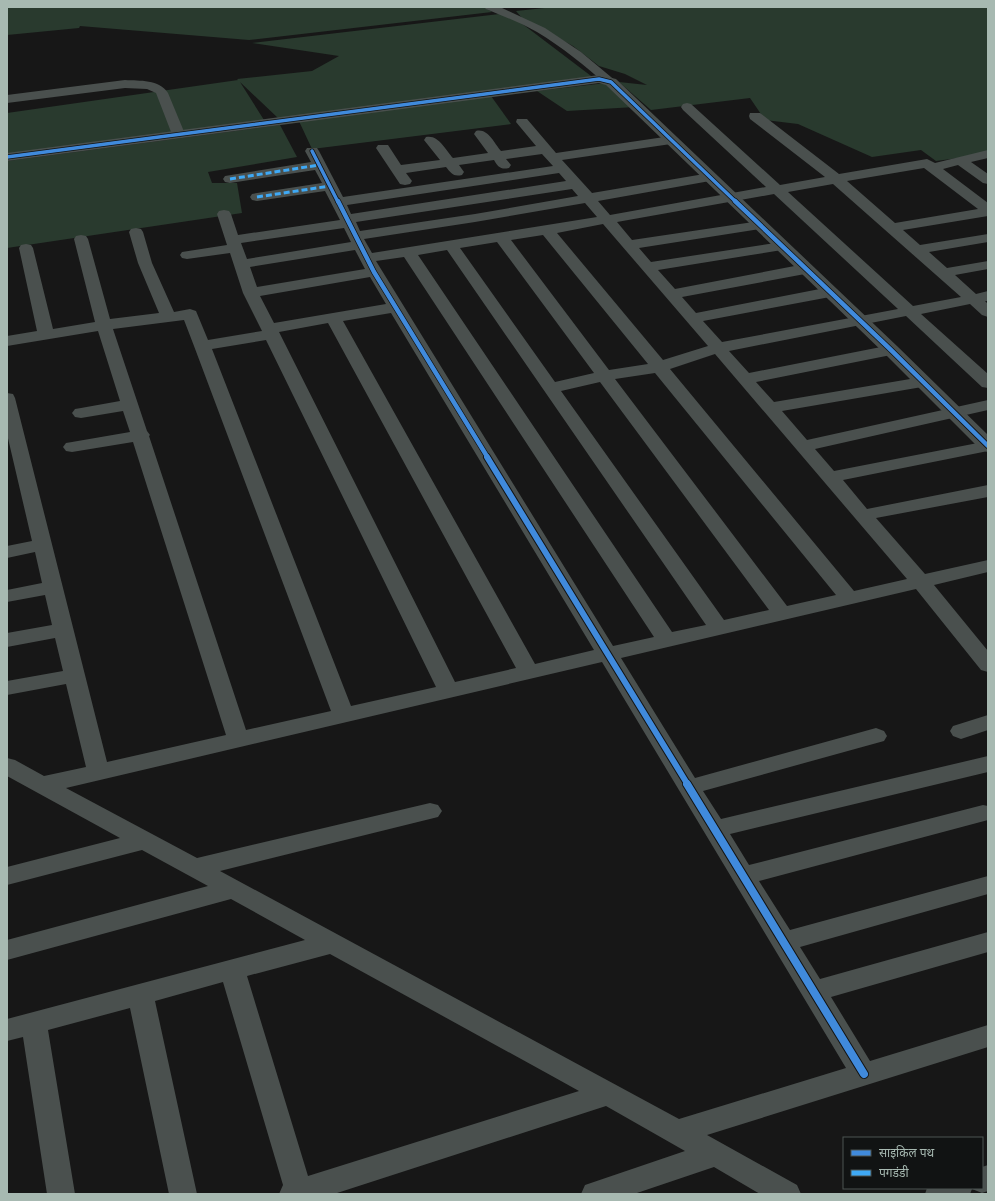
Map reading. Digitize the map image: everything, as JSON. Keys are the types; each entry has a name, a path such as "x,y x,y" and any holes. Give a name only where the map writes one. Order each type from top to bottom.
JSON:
{"street":[{"path":"490,7 523,20 542,30 591,65 611,82 891,350 988,446"},
{"path":"7,157 600,79 611,82"},
{"path":"7,99 125,84 149,85 162,93 178,134"},
{"path":"687,107 988,383"},
{"path":"755,116 836,179 988,312"},
{"path":"522,122 831,477 921,582 988,665"},
{"path":"482,134 497,157 513,176"},
{"path":"431,140 465,183"},
{"path":"397,170 497,157 554,158 671,140"},
{"path":"383,148 412,191"},
{"path":"933,167 988,154"},
{"path":"230,179 316,158 352,230 396,307 864,1074"},
{"path":"251,293 412,191 513,176 554,158"},
{"path":"961,161 988,180"},
{"path":"258,197 408,251 547,230 927,163 988,211"},
{"path":"187,255 234,244 352,230 475,218 710,177"},
{"path":"241,264 352,230 576,184"},
{"path":"892,228 988,211"},
{"path":"224,214 251,293 449,691"},
{"path":"629,245 760,225"},
{"path":"547,230 849,598"},
{"path":"136,232 145,263 168,317"},
{"path":"500,236 782,614"},
{"path":"917,250 988,238"},
{"path":"81,239 104,325 141,435 238,739"},
{"path":"450,244 719,628"},
{"path":"648,267 782,246"},
{"path":"26,248 46,335"},
{"path":"408,251 667,640"},
{"path":"943,273 988,266"},
{"path":"671,294 805,269"},
{"path":"692,318 830,292"},
{"path":"551,388 604,376 659,368 718,348 988,296"},
{"path":"202,346 332,318 396,307"},
{"path":"7,341 104,325 190,314 344,715"},
{"path":"332,318 529,672"},
{"path":"745,379 891,350"},
{"path":"770,408 922,382"},
{"path":"7,398 98,772"},
{"path":"81,413 130,405"},
{"path":"804,446 988,405"},
{"path":"72,447 141,435"},
{"path":"831,477 988,446"},
{"path":"863,515 988,491"},
{"path":"7,552 43,545"},
{"path":"42,785 988,566"},
{"path":"7,596 53,587"},
{"path":"7,640 63,630"},
{"path":"7,688 74,676"},
{"path":"961,731 988,722"},
{"path":"690,787 876,736"},
{"path":"715,829 988,764"},
{"path":"11,770 42,785 233,888 787,1194"},
{"path":"195,868 430,811"},
{"path":"743,876 983,813"},
{"path":"7,876 145,841"},
{"path":"783,942 988,885"},
{"path":"7,950 233,888"},
{"path":"813,991 988,942"},
{"path":"7,1030 332,943"},
{"path":"232,970 296,1193 608,1094"},
{"path":"140,994 183,1194"},
{"path":"34,1022 61,1194"},
{"path":"677,1132 988,1036"},
{"path":"595,1194 716,1154"},
{"path":"939,1194 955,1189"}],"shaded area":[{"path":"7,7 484,7 492,12 249,40 80,26 79,28 7,35"},
{"path":"554,7 988,7 988,154 936,161 921,150 872,157 798,124 765,120 750,98 651,110 619,82 647,85 625,74 599,66 573,46 522,18 516,11"},
{"path":"508,13 599,82 278,118 240,82 264,120 7,154 7,113 238,80 237,79 312,71 339,56 252,43"},
{"path":"606,83 635,107 567,111 537,91"},
{"path":"491,96 511,124 312,149 298,119"},
{"path":"280,125 297,157 208,172 212,183 237,183 242,213 7,248 7,161"}],"marked path":[{"path":"230,179 319,165"},
{"path":"257,197 330,186"}],"cycle path":[{"path":"7,157 599,79 611,82 891,350 988,446"},
{"path":"312,151 374,272 864,1074"}]}
